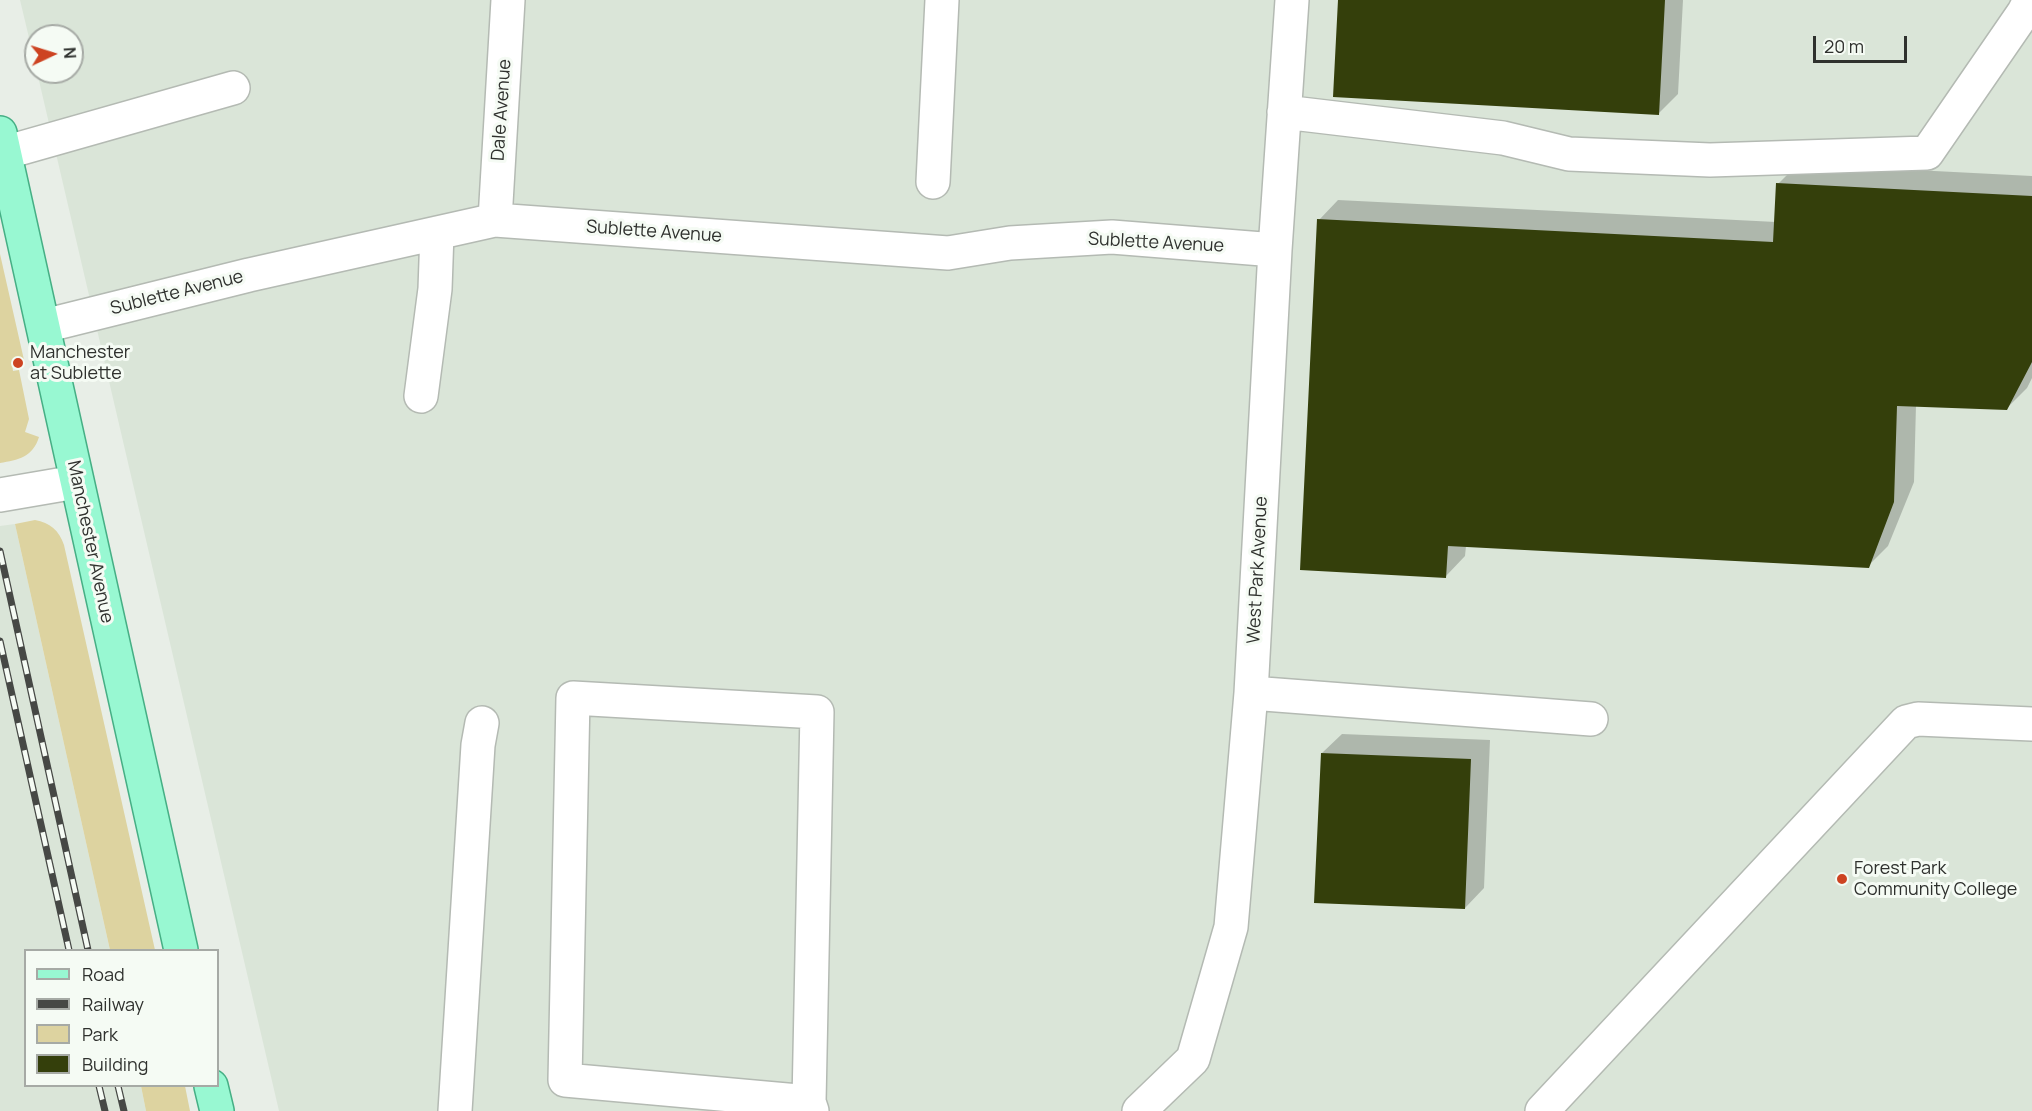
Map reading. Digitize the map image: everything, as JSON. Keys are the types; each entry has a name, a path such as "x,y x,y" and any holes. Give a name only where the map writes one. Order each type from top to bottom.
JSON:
{"main road":[{"name":"Manchester Avenue","path":"2,143 181,949"},
{"path":"212,1087 217,1111"}],"street":[{"name":"Dale Avenue","path":"495,220 508,0"},
{"path":"933,182 942,0"},
{"name":"West Park Avenue","path":"1139,1111 1193,1059 1232,927 1251,693 1275,250 1292,0"},
{"path":"1284,111 1503,138 1569,154 1710,160 1927,153 2030,0"},
{"path":"2,143 233,88"},
{"name":"Sublette Avenue","path":"44,326 238,278 495,220 948,253 1010,243 1112,237 1275,250"},
{"path":"421,396 435,289 437,234"},
{"path":"0,495 76,482"},
{"path":"1251,693 1591,719"},
{"path":"573,698 817,712 810,1106 565,1080 573,698"},
{"path":"1542,1111 1906,722 1918,719 2032,724"},
{"path":"455,1111 478,745 482,723"}],"shaded area":[{"path":"20,0 2032,0 2032,1111 279,1111 40,84 84,84 84,24 26,24"},
{"path":"15,524 110,949 24,949 24,1087 141,1087 146,1111 0,1111 0,526"}],"green space":[{"path":"0,254 24,360 12,363 13,371 19,370 29,419 25,432 39,437 29,453 19,459 0,463"},
{"path":"35,520 45,523 53,528 64,545 155,949 110,949 15,524"},
{"path":"141,1087 185,1087 190,1111 146,1111"}],"building":[{"path":"1338,0 1665,0 1659,115 1333,97"},
{"path":"1776,183 2032,196 2032,362 2007,410 1897,406 1894,502 1869,568 1448,546 1446,578 1300,570 1317,219 1773,242"},
{"path":"1321,753 1471,759 1465,909 1314,903"}],"railway":[{"path":"0,551 88,949"},
{"path":"0,641 69,949"},
{"path":"99,1087 105,1111"},
{"path":"118,1087 124,1111"}],"place":[{"name":"Manchester at Sublette","path":"18,363"},
{"name":"Forest Park Community College","path":"1842,879"}]}
